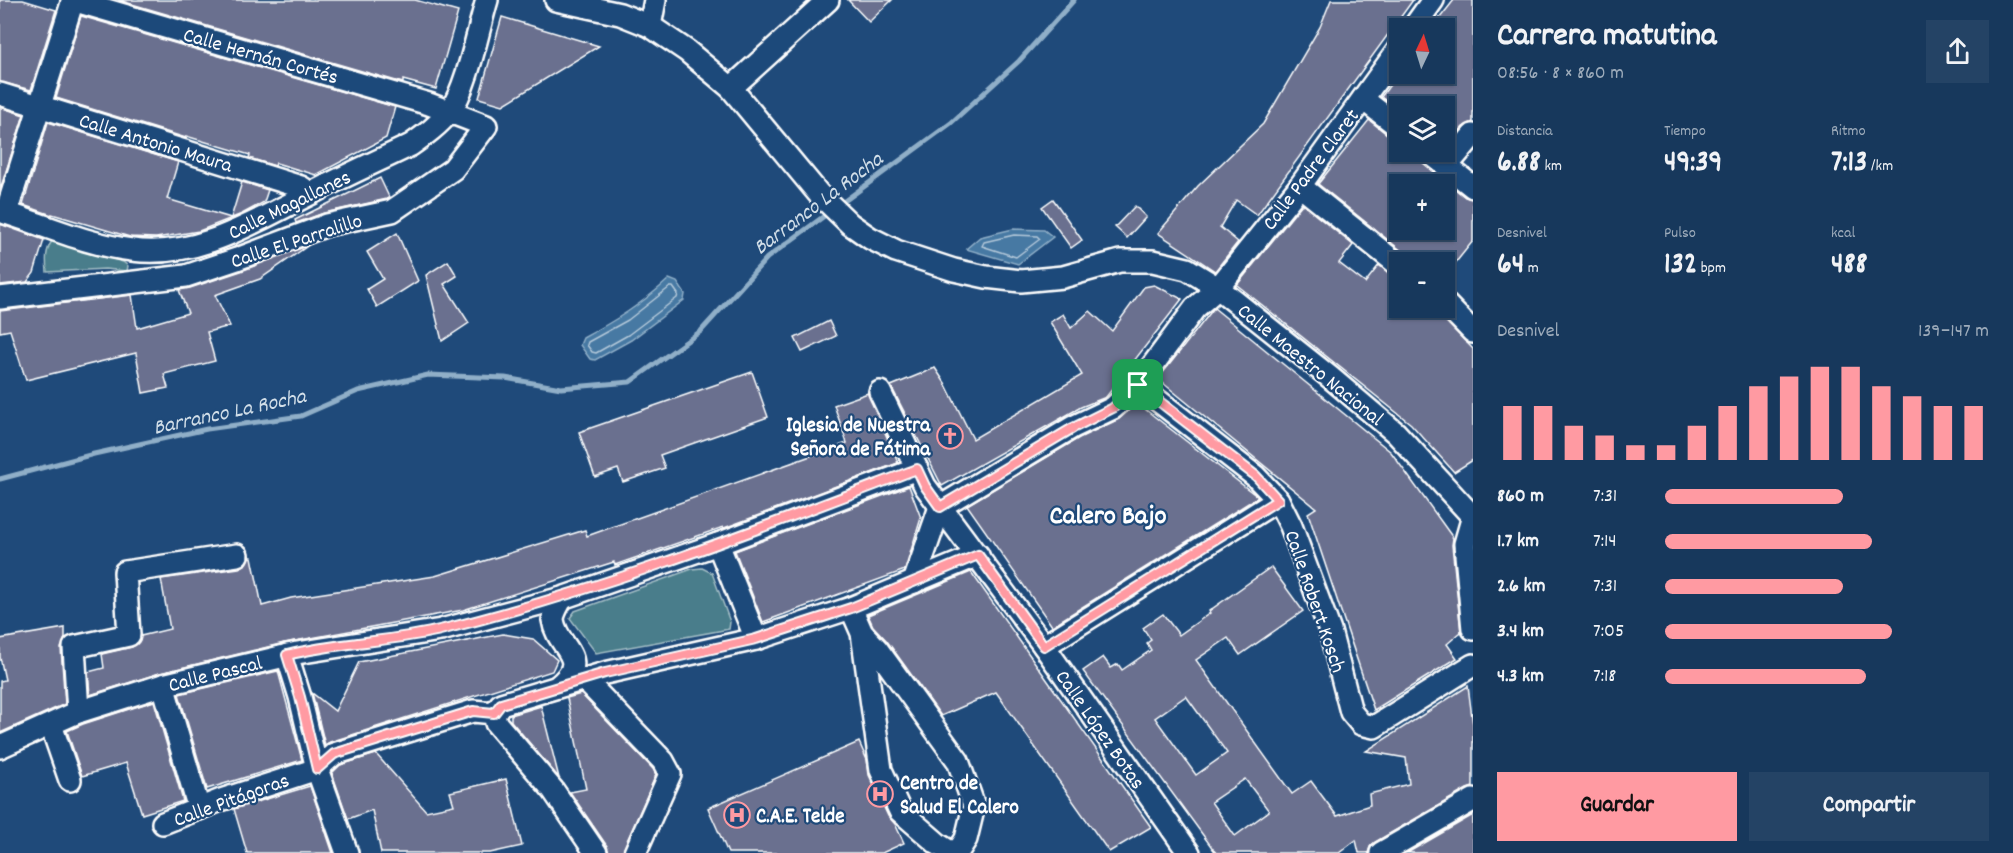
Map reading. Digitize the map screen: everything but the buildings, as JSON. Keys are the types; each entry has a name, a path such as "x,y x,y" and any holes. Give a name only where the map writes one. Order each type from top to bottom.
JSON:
{"street":[{"name":"Calle Hernán Cortés","path":"73,0 450,111"},
{"path":"3,212 41,106 73,0"},
{"name":"Calle Magallanes","path":"3,212 109,246 133,251 196,246 231,233 411,145 433,130 450,111 460,95 487,0"},
{"name":"Calle Maestro Nacional","path":"556,0 620,14 650,26 687,51 732,88 818,193 850,224 870,238 896,251 954,270 1021,281 1063,277 1120,261 1153,261 1187,268 1218,288 1396,433 1473,517"},
{"path":"650,26 655,0"},
{"path":"732,88 828,0"},
{"path":"1420,18 1433,0"},
{"name":"Calle Padre Claret","path":"940,507 1073,428 1113,408 1138,385 1195,308 1218,288 1300,186 1389,62"},
{"name":"Calle Antonio Maura","path":"0,94 301,187 310,194"},
{"path":"1363,99 1389,119"},
{"name":"Calle El Parralillo","path":"0,298 186,276 327,225 392,211 453,169 486,126 450,111"},
{"path":"1447,166 1473,135"},
{"path":"1442,162 1473,187"},
{"path":"1300,186 1389,257"},
{"path":"1455,313 1473,332"},
{"name":"Calle Robert Kosch","path":"1138,385 1256,476 1278,500 1291,526 1330,631 1350,712 1361,724 1374,727 1473,665"},
{"name":"Calle López Botas","path":"880,392 925,486 1044,646 1189,853"},
{"name":"Calle Pascal","path":"0,747 78,712 163,685 287,655 441,630 562,598 718,544 917,469"},
{"path":"1044,646 1278,500"},
{"path":"914,582 940,507"},
{"path":"1473,517 1465,544 1473,628"},
{"path":"718,544 756,639"},
{"path":"78,712 74,647 129,635 125,572 237,555"},
{"name":"Calle Pitágoras","path":"163,823 317,769 334,754 473,711 494,713 501,704 605,673 756,639 851,608 978,555"},
{"path":"562,598 553,618 557,632 570,651 586,666 605,673"},
{"path":"851,608 862,633 881,770 900,811 938,844 950,851 959,850 966,839 974,806 958,760 877,649 862,633"},
{"path":"557,687 566,680 573,668 570,651"},
{"path":"287,655 300,697 317,769 347,853"},
{"path":"584,679 663,760 670,774 635,853"},
{"path":"163,685 199,809"},
{"path":"494,713 496,723 553,790 596,853"},
{"path":"51,725 70,780"},
{"path":"1381,853 1473,800"}],"green space":[{"path":"52,241 123,262 128,266 127,271 105,269 47,272 47,252"},
{"path":"702,568 712,573 730,622 729,629 596,653 570,618 575,611 692,569"}],"water":[{"path":"1013,229 1044,230 1053,237 1018,264 966,249 980,237"},
{"path":"669,279 677,282 685,294 684,300 631,340 595,360 590,359 580,345 583,338 628,312"}],"waterway":[{"name":"Barranco La Rocha","path":"839,205 951,123 1019,61 1074,0"},
{"name":"Barranco La Rocha","path":"0,479 94,454 207,429 301,416 358,391 428,375 505,378 561,388 630,382 701,331 767,258 831,211"}],"place":[{"name":"Iglesia de Nuestra Señora de Fátima","path":"950,436"},
{"name":"Centro de Salud El Calero","path":"880,794"},
{"name":"C.A.E. Telde","path":"737,815"}],"district":[{"name":"Calero Bajo","path":"1108,514"}],"route":[{"path":"1138,385 1256,476 1278,500 1044,646 978,555 851,608 756,639 605,673 501,704 494,713 473,711 334,754 317,769 300,697 287,655 441,630 562,598 718,544 917,469 925,486 940,507 1073,428 1113,408 1138,385"}]}
